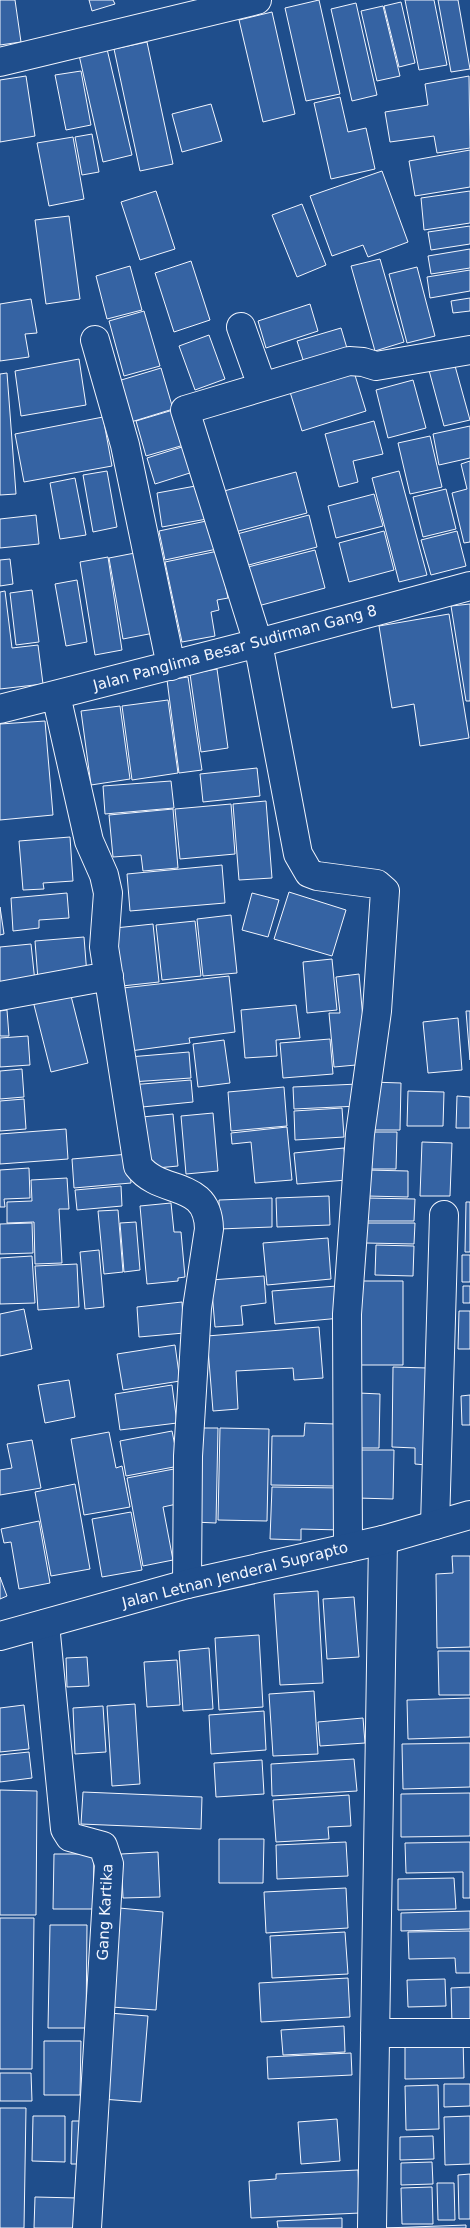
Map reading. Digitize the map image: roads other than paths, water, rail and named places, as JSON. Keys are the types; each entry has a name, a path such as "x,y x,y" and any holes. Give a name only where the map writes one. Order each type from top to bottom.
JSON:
{"street":[{"path":"0,62 202,6 257,0"},
{"path":"241,327 262,386"},
{"path":"95,340 130,463 171,666"},
{"path":"348,1548 347,1314 360,1134 377,1011 385,891 377,884 318,876 309,873 302,865 298,854 258,643 185,410 349,361 363,362 376,366 470,350"},
{"name":"Jalan Panglima Besar Sudirman Gang 8","path":"0,709 171,666 470,586"},
{"path":"56,695 89,841 104,876 108,893 104,947 138,1166 150,1177 190,1194 201,1201 208,1217 209,1230 197,1308 188,1456 186,1584"},
{"path":"0,996 109,976"},
{"path":"435,1525 444,1215"},
{"name":"Jalan Letnan Jenderal Suprapto","path":"0,1636 186,1584 383,1540 470,1515"},
{"path":"372,2228 383,1540"},
{"name":"Gang Kartika","path":"45,1624 65,1829 70,1837 103,1846 109,1864 87,2228"},
{"path":"375,2033 470,2032"}]}
